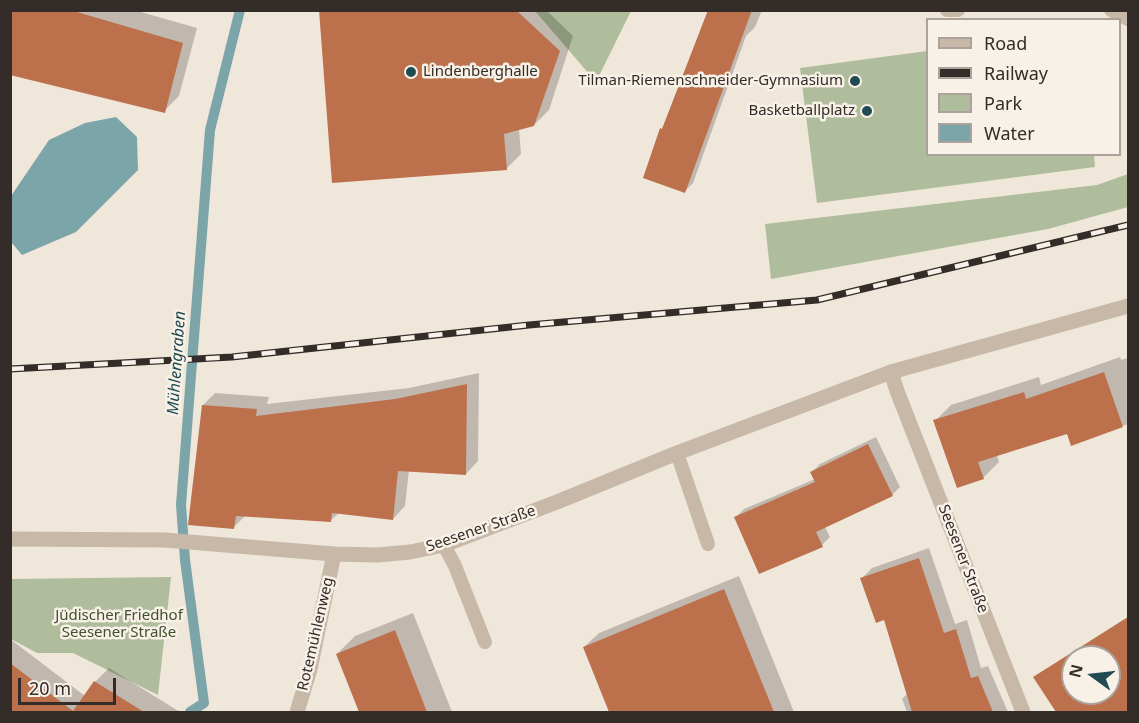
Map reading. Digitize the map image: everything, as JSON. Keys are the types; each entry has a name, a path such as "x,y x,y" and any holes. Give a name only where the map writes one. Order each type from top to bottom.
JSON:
{"street":[{"name":"Seesener Straße","path":"10,539 165,540 334,554 378,555 410,552 444,545 891,372 1128,306"},
{"name":"Seesener Straße","path":"891,372 1023,712"},
{"name":"Rotemühlenweg","path":"297,712 310,669 334,554"}],"lane":[{"path":"947,10 958,10"},
{"path":"1111,10 1128,19"},
{"path":"677,453 708,544"},
{"path":"444,545 455,566 485,642"}],"green space":[{"path":"535,11 631,11 596,82"},
{"name":"Basketballplatz","path":"926,51 926,156 1094,156 1095,167 817,203 800,68"},
{"path":"1128,174 1128,207 1048,229 771,279 765,224 1097,185"},
{"name":"Jüdischer Friedhof Seesener Straße","path":"171,577 158,695 73,653 37,653 11,639 12,579"}],"water":[{"path":"116,117 137,137 138,170 76,232 22,255 11,242 11,196 49,140 85,123"}],"building":[{"path":"10,10 70,10 183,43 165,113 10,75"},
{"name":"Lindenberghalle","path":"319,10 516,10 560,51 534,126 504,134 507,170 332,183"},
{"path":"708,10 752,10 685,193 643,178 660,128 662,129"},
{"path":"1104,372 1123,427 1071,446 1067,434 978,462 984,479 957,488 933,420 1024,392 1026,399"},
{"path":"467,384 466,475 398,471 393,520 332,513 331,522 236,516 234,529 188,525 202,405 257,409 256,416 395,399"},
{"path":"868,444 893,496 816,532 823,547 759,574 734,517 815,482 810,472"},
{"path":"919,558 944,633 956,629 971,678 978,676 993,712 912,712 884,620 876,623 860,578"},
{"path":"724,589 774,712 609,712 583,647"},
{"path":"1128,617 1128,712 1056,712 1033,677 1061,659 1061,705 1121,705 1121,645 1084,645"},
{"path":"395,630 427,712 359,712 336,654"},
{"path":"10,663 73,711 94,681 144,712 10,712"}],"waterway":[{"name":"Mühlengraben","path":"190,712 204,703 185,560 181,505 210,130 240,10"}],"railway":[{"path":"10,369 232,357 529,325 817,300 1128,225"}],"place":[{"name":"Lindenberghalle","path":"411,72"},
{"name":"Tilman-Riemenschneider-Gymnasium","path":"855,81"},
{"name":"Basketballplatz","path":"867,111"}]}
